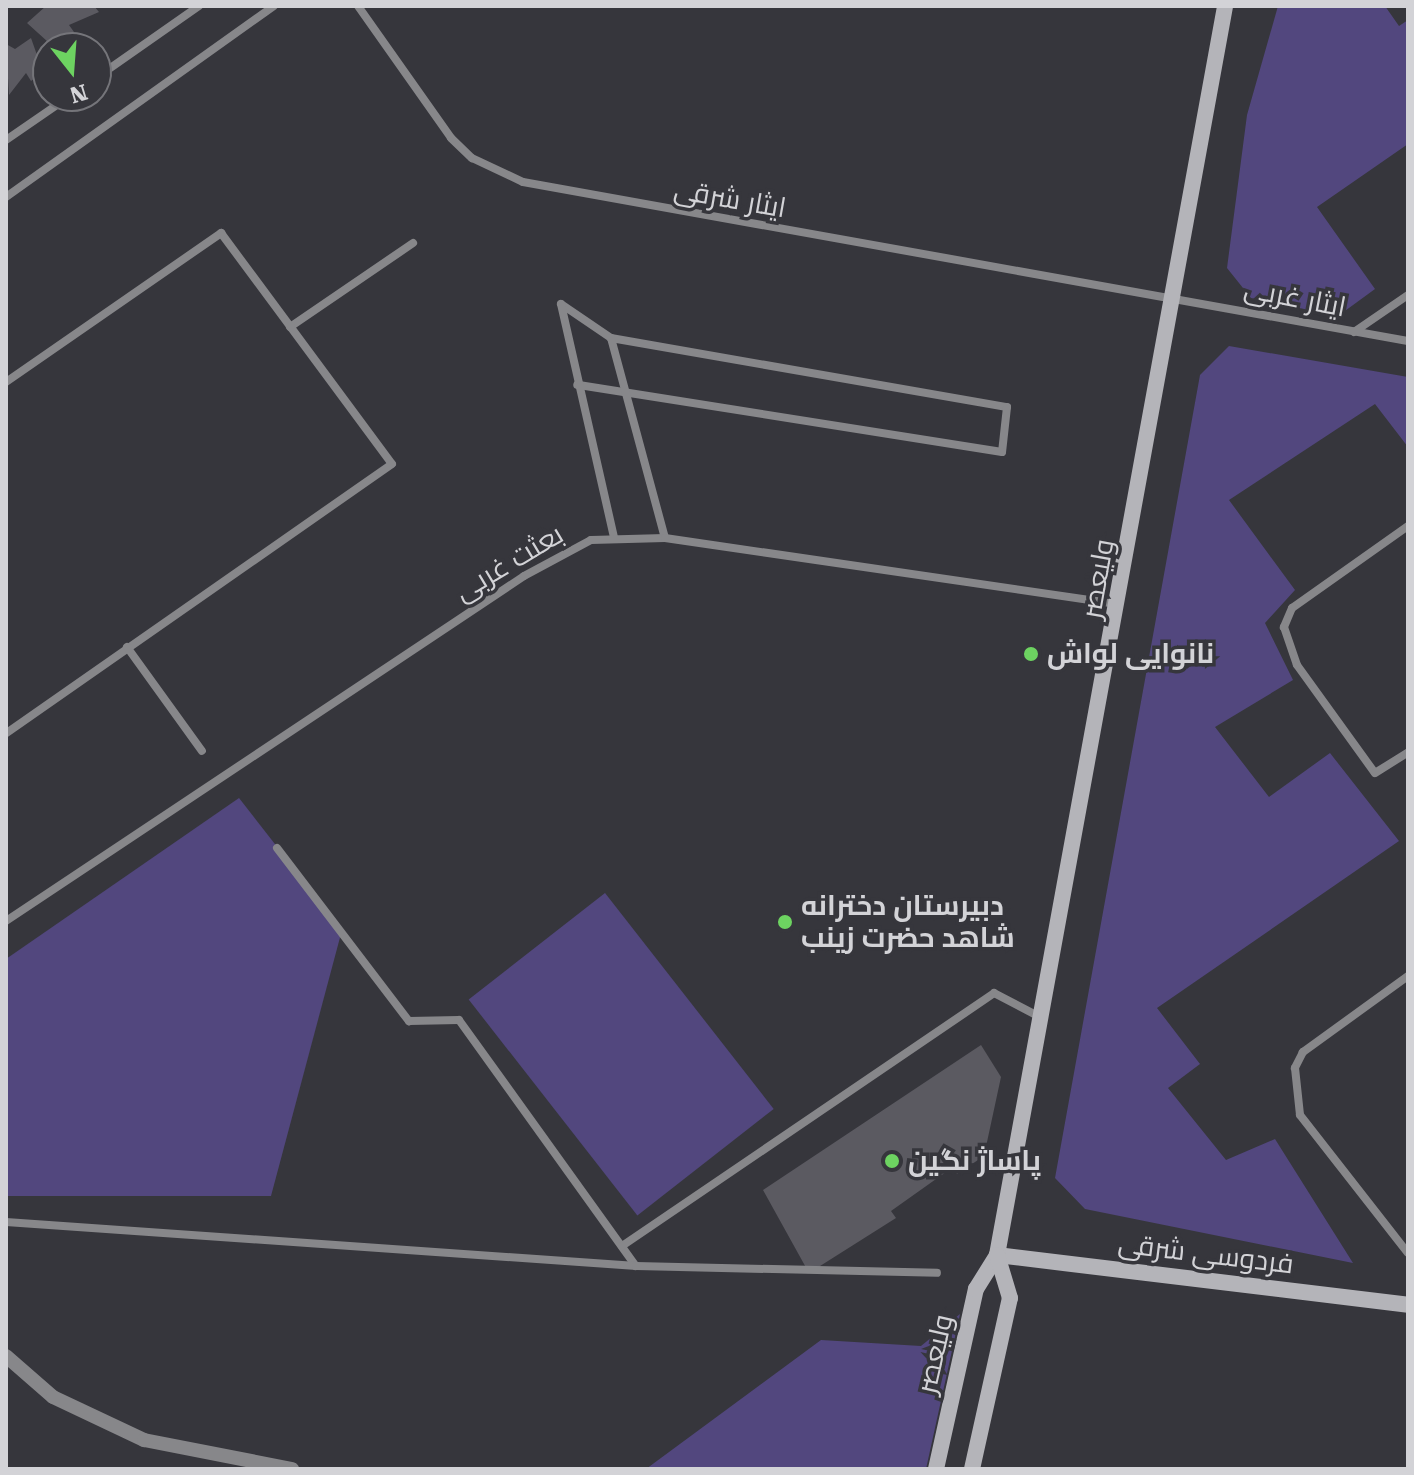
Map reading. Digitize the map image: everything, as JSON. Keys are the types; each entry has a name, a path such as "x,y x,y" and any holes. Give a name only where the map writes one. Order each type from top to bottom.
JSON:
{"main road":[{"name":"ولیعصر","path":"936,1469 976,1289 997,1255 1120,605 1225,6"},
{"name":"ولیعصر","path":"972,1469 1010,1298 997,1255"},
{"name":"فردوسی شرقی","path":"997,1255 1408,1305"}],"street":[{"path":"112,67 199,6"},
{"path":"6,197 274,6"},
{"name":"ایثار شرقی","path":"358,6 451,138 472,158 523,182 1174,298"},
{"path":"6,140 47,112"},
{"path":"6,382 221,233 392,464 6,733"},
{"path":"290,327 413,243"},
{"path":"1354,332 1408,295"},
{"name":"ایثار غربی","path":"1174,298 1408,341"},
{"path":"577,385 1002,452 1007,407 611,338 561,304 577,385 614,538"},
{"path":"611,338 629,393 665,538"},
{"path":"1408,526 1292,608 1284,627 1291,655 1375,773 1408,752"},
{"name":"بعثت غربی","path":"6,921 524,576 591,540 665,538 1120,605"},
{"path":"127,647 202,751"},
{"path":"277,848 409,1021 459,1020 636,1266"},
{"path":"1408,976 1303,1052 1295,1068 1300,1115 1408,1253"},
{"path":"622,1246 994,993 1041,1017"},
{"path":"6,1222 636,1266 937,1273"},
{"path":"6,1356 53,1397 144,1440 283,1468"}],"shaded area":[{"path":"1278,6 1385,6 1399,26 1408,20 1408,144 1317,207 1375,289 1338,316 1251,298 1227,268 1247,115"},
{"path":"1229,346 1408,377 1408,447 1375,404 1229,500 1295,590 1265,623 1293,680 1215,727 1269,797 1330,753 1399,841 1157,1008 1200,1064 1168,1088 1226,1160 1275,1139 1353,1263 1085,1209 1055,1178 1200,375"},
{"path":"239,798 342,930 271,1196 6,1196 6,959"},
{"path":"605,893 774,1109 637,1215 469,1000"},
{"path":"960,1314 926,1469 646,1469 821,1340 921,1346"}],"building":[{"path":"46,6 94,6 99,12 69,25 74,32 37,32 27,23"},
{"path":"31,38 32,80 26,73 9,95 6,44 15,49"},
{"name":"پاساژ نگین","path":"981,1045 1001,1077 984,1156 957,1174 953,1167 891,1211 896,1218 809,1273 763,1190"}],"place":[{"name":"نانوایی لواش","path":"1031,654"},
{"name":"دبیرستان دخترانه شاهد حضرت زینب","path":"785,922"},
{"name":"پاساژ نگین","path":"892,1161"}]}
